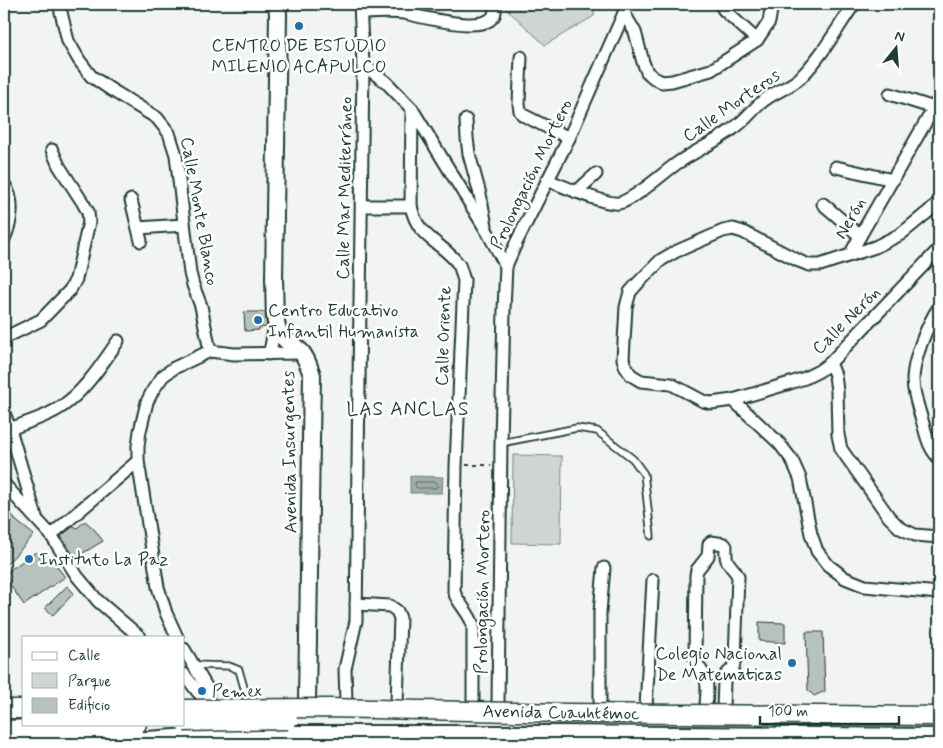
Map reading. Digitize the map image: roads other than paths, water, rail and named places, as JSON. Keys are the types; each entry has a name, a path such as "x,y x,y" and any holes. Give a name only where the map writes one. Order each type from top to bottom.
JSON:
{"main road":[{"name":"Avenida Cuauhtémoc","path":"185,709 328,708 567,713 939,716"},
{"path":"4,709 22,709"},
{"name":"Avenida Cuauhtémoc","path":"180,734 329,720 939,725"},
{"path":"4,730 112,726"}],"street":[{"name":"Calle Monte Blanco","path":"59,4 68,41 91,76 156,118 170,133 176,155 190,273 201,306 210,351"},
{"name":"Avenida Insurgentes","path":"276,4 278,14 274,280 276,321 278,331 284,339 302,353 307,360 312,375 307,702"},
{"path":"361,8 465,24 488,22 492,18 494,4"},
{"path":"720,4 724,10 757,40"},
{"name":"Prolongación Mortero","path":"626,8 647,72 662,82 711,70 757,40 769,22 772,4"},
{"name":"Calle Morteros","path":"547,180 606,202 617,203 627,201 677,164 735,128 763,101 798,80 812,66 826,47 854,4"},
{"name":"Calle Mar Mediterráneo","path":"346,702 345,669 356,621 364,65 361,8"},
{"name":"Prolongación Mortero","path":"498,704 506,266 569,138 626,8"},
{"path":"521,57 518,104 520,111 524,115 569,138"},
{"path":"364,65 386,82 412,109 506,266"},
{"path":"890,94 937,103"},
{"name":"Nerón","path":"743,232 809,265 820,265 850,255 937,103"},
{"name":"Calle Oriente","path":"412,109 412,214 424,233 452,257 460,267 464,280 456,466 454,592 473,625 473,704"},
{"path":"466,120 466,138 469,154 488,234"},
{"path":"4,338 41,320 70,290 76,279 88,222 88,212 52,150"},
{"path":"836,167 893,180"},
{"path":"576,192 596,174"},
{"path":"4,184 10,196 12,210 4,239"},
{"path":"131,200 141,241"},
{"path":"850,255 874,247 901,234 939,200"},
{"path":"823,204 860,236"},
{"path":"362,206 411,206"},
{"path":"138,228 184,224"},
{"name":"Calle Nerón","path":"743,232 733,229 723,231 675,252 662,260 630,292 626,307 623,360 631,375 641,381 671,384 703,401 711,403 733,400 805,378 830,363 939,249"},
{"path":"939,307 924,337 916,359 913,379 915,397 928,441 939,458"},
{"path":"268,354 276,321"},
{"path":"10,429 54,411 69,401 83,387 118,341"},
{"path":"177,636 166,613 158,587 138,462 140,431 147,402 163,376 174,368 210,351 234,354 302,353"},
{"path":"830,363 835,375 838,435 841,449 889,517 900,528 915,535 939,537"},
{"path":"733,400 779,443 792,460 800,478 811,534 817,550 828,565 845,578 865,586 939,593"},
{"path":"4,413 37,518"},
{"path":"51,535 138,462"},
{"path":"4,484 51,535 77,576 98,601 139,636"},
{"path":"706,708 707,682 695,658 696,575 697,570 708,556 709,544 711,542 726,546 725,557 738,576 735,659 733,668 726,675 724,681 723,708"},
{"path":"600,707 600,612 604,568"},
{"path":"646,708 653,580"},
{"path":"356,604 390,606 397,611 400,618 397,703"},
{"path":"185,651 207,688 208,702"},
{"path":"185,675 208,702 232,739"},
{"path":"4,702 22,702"},
{"path":"185,702 346,702 646,708 939,708"},
{"path":"185,725 190,716 208,702"},
{"path":"527,739 536,705"},
{"path":"549,739 556,705"},
{"path":"4,740 149,742 180,734 232,739 249,736 527,739 939,737"}],"lane":[{"path":"502,442 577,428 597,431 633,459 644,474 651,536"},
{"path":"193,665 229,666 239,670 248,702"}],"water":[{"path":"410,476 443,477 442,493 410,493"}],"place":[{"name":"CENTRO DE ESTUDIO MILENIO ACAPULCO","path":"299,26"},
{"name":"Centro Educativo Infantil Humanista","path":"258,320"},
{"name":"Instituto La Paz","path":"29,559"},
{"name":"Colegio Nacional De Matematicas","path":"792,663"},
{"name":"Pemex","path":"202,691"}],"district":[{"name":"LAS ANCLAS","path":"408,408"}]}
